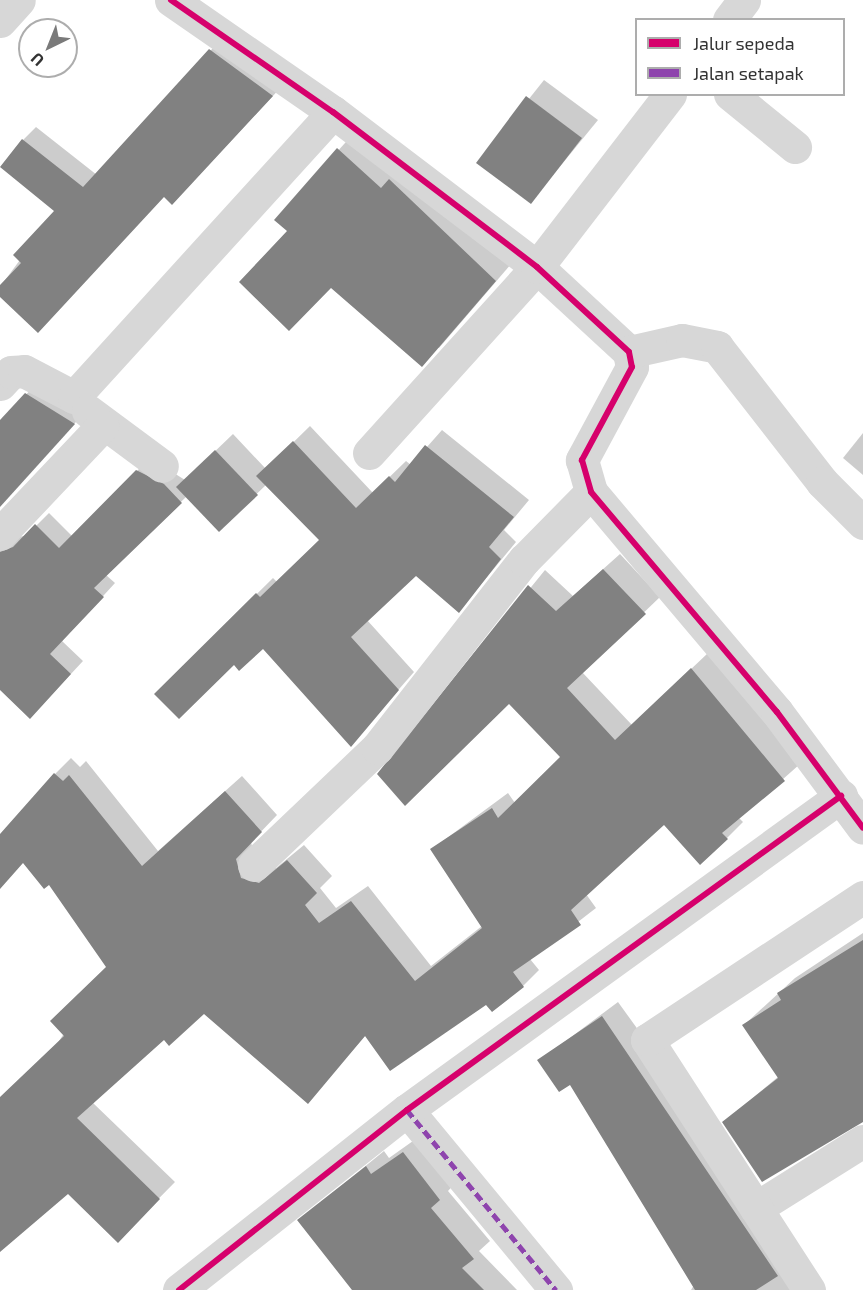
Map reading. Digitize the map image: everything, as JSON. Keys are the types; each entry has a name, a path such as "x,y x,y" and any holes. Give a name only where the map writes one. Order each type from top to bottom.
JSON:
{"street":[{"path":"0,21 19,0"},
{"path":"171,0 333,112 537,267 629,352 632,367 582,460 591,492 777,712 863,828"},
{"path":"730,18 744,0"},
{"path":"369,453 537,267 668,96"},
{"path":"732,96 795,147"},
{"path":"74,397 333,112"},
{"path":"629,352 682,340 717,347 822,482 863,523"},
{"path":"0,384 11,372 24,371 74,397 102,426 162,466"},
{"path":"0,534 102,426"},
{"path":"254,865 377,748 524,560 591,492"},
{"path":"178,1290 407,1110 841,796"},
{"path":"808,1290 647,1040 863,897"},
{"path":"407,1110 556,1290"},
{"path":"756,1208 863,1141"}],"building":[{"path":"209,49 273,96 172,205 164,197 38,333 0,297 0,285 21,263 13,255 54,211 0,167 22,139 83,187"},
{"path":"526,96 582,138 531,204 476,163"},
{"path":"337,148 381,188 389,179 496,281 422,367 331,288 289,331 239,282 287,231 274,220"},
{"path":"25,393 75,424 0,507 0,420"},
{"path":"293,441 356,508 389,476 395,482 425,445 514,517 489,547 501,559 459,613 416,576 351,637 399,690 351,747 263,649 239,671 234,665 179,719 154,694 256,593 260,597 319,540 256,476"},
{"path":"215,450 258,495 219,532 176,487"},
{"path":"136,470 164,484 182,503 94,588 104,597 50,654 71,674 30,719 0,690 0,552 13,547 35,524 59,548"},
{"path":"603,569 646,614 567,688 615,740 691,668 785,781 722,833 728,839 700,865 664,825 571,910 581,925 513,972 524,987 492,1012 486,1005 390,1071 365,1036 308,1104 204,1014 169,1046 164,1040 77,1118 160,1199 118,1243 68,1194 0,1252 0,1097 64,1036 50,1021 106,967 49,885 44,889 23,863 0,889 0,834 54,773 63,781 69,775 142,866 225,791 262,832 236,859 241,878 259,883 287,860 317,893 305,905 319,923 351,901 415,981 482,928 430,849 492,808 498,818 560,757 509,704 405,806 377,774 528,585 556,611"},
{"path":"863,940 863,1122 762,1182 722,1122 778,1078 742,1025 781,1000 777,993"},
{"path":"602,1016 778,1276 756,1290 695,1290 570,1085 559,1092 537,1060"},
{"path":"403,1152 440,1200 431,1208 474,1259 462,1268 484,1290 352,1290 297,1220 366,1166 371,1174"}],"marked path":[{"path":"407,1110 556,1290"}],"cycle path":[{"path":"171,0 333,112 537,267 629,352 632,367 582,460 591,492 777,712 863,828"},
{"path":"179,1290 407,1110 841,796"}]}
